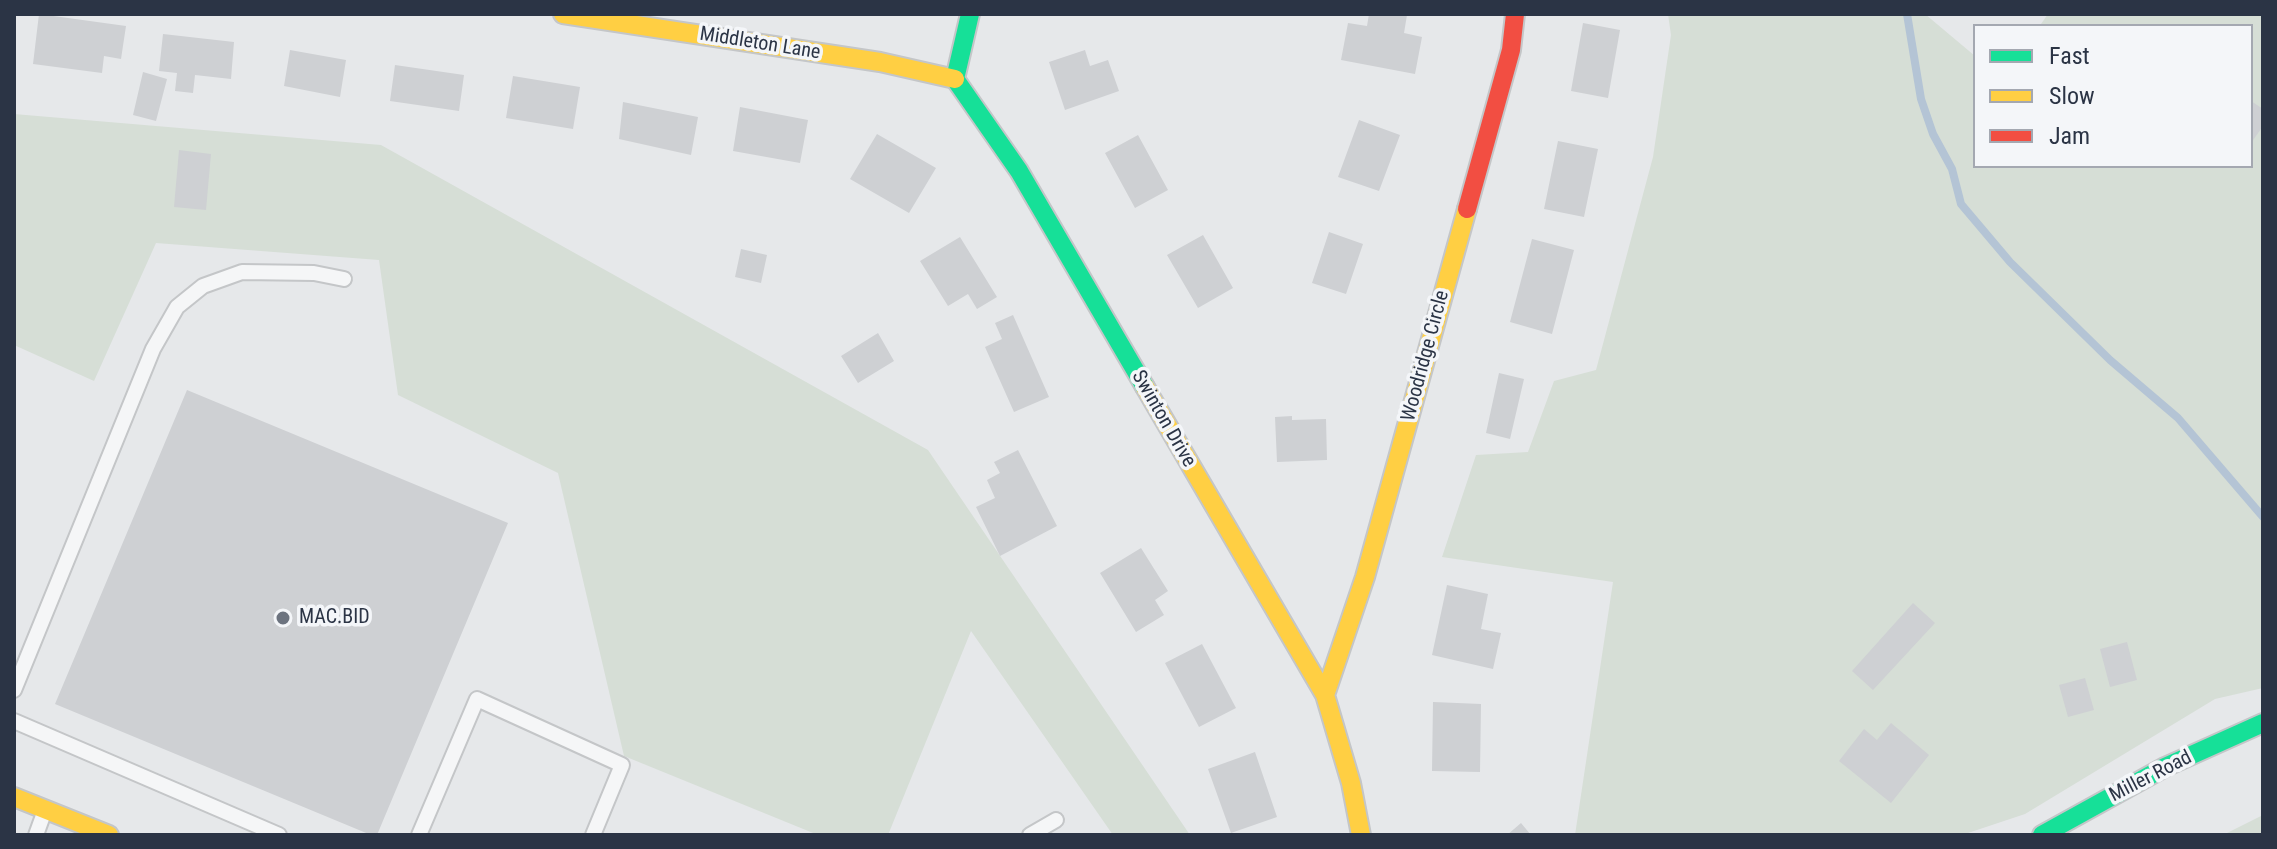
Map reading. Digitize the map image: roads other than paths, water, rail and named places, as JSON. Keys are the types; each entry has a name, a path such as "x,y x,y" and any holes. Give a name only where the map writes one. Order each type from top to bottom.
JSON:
{"street":[{"name":"Middleton Lane","path":"563,14 880,62 955,79"},
{"path":"955,79 970,14"},
{"name":"Woodridge Circle","path":"1325,695 1370,562 1511,50 1515,14"},
{"name":"Swinton Drive","path":"955,79 1019,171 1325,695 1351,783 1361,835"},
{"name":"Miller Road","path":"2042,835 2165,767 2263,723"},
{"path":"14,797 109,835"}],"lane":[{"path":"14,690 153,349 177,307 203,286 242,272 314,273 344,279"},
{"path":"419,835 477,699 622,765 593,835"},
{"path":"14,721 279,835"},
{"path":"36,835 45,810"},
{"path":"1030,835 1056,820"}],"waterway":[{"path":"1907,14 1921,99 1933,134 1952,169 1961,204 2010,262 2110,360 2178,418 2263,517"}],"place":[{"name":"MAC.BID","path":"283,618"}]}
